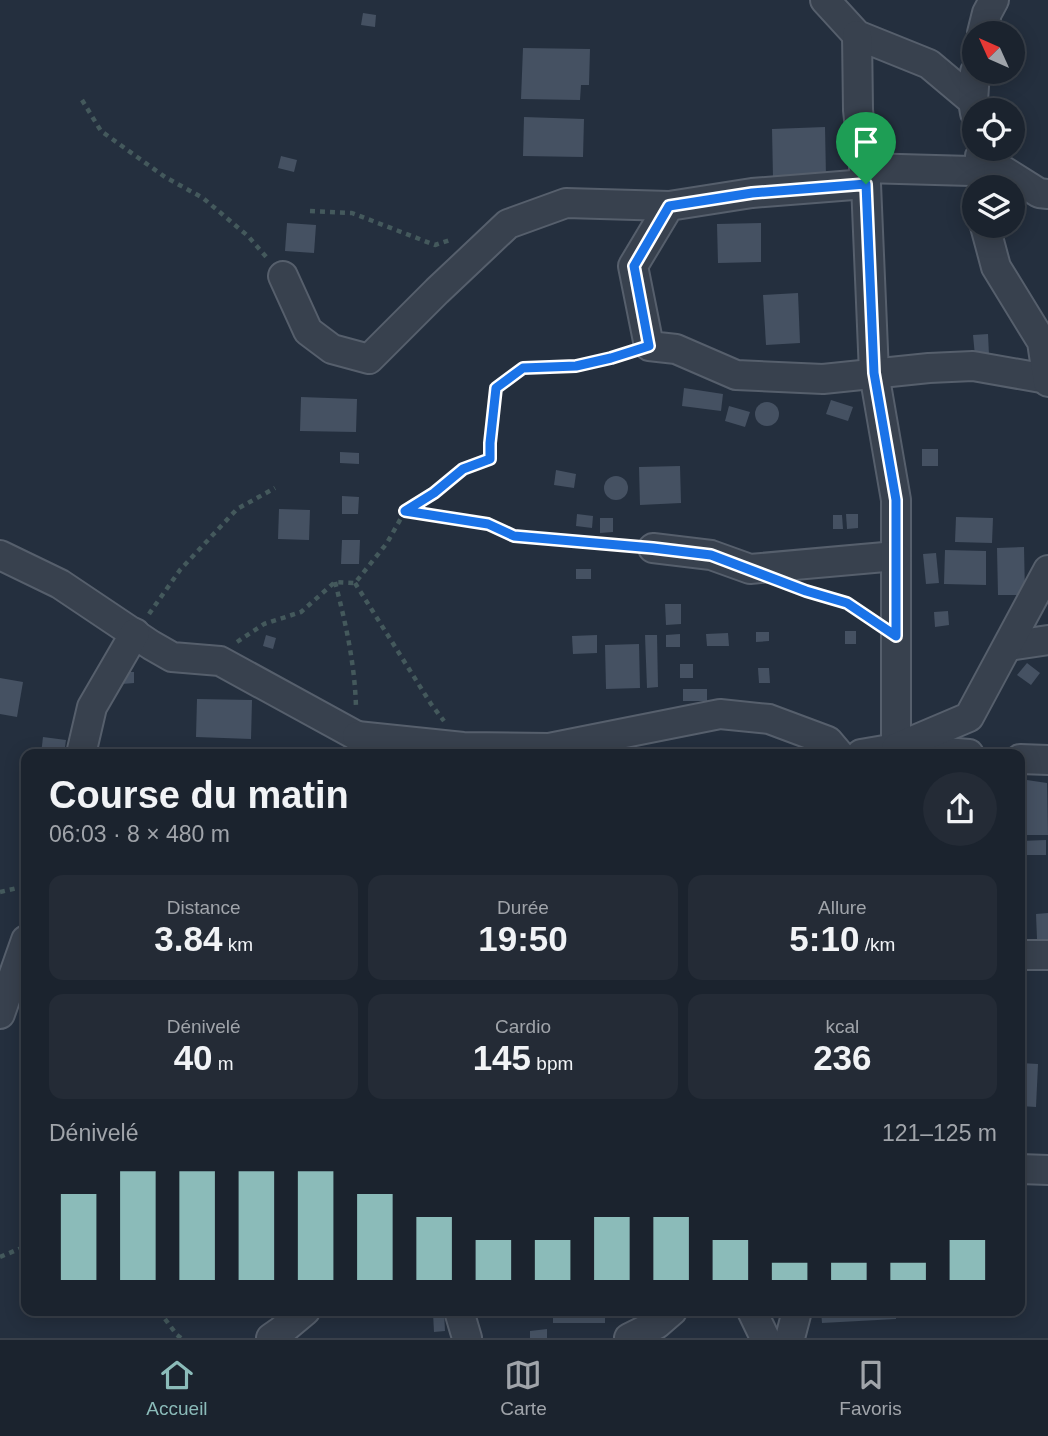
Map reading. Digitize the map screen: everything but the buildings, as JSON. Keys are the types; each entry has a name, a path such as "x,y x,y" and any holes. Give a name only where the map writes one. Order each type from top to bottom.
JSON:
{"street":[{"path":"825,0 857,35 929,64 965,98"},
{"path":"985,21 994,0"},
{"path":"857,35 858,110 865,176 874,373 896,500 897,749"},
{"path":"283,276 308,331 332,349 369,359 437,290 508,224 566,203 669,206 865,176 976,166 1039,193 1048,194"},
{"path":"669,206 634,266 649,346 676,349 736,375 823,379 973,366 1048,381 1042,342 996,268 988,238"},
{"path":"653,548 711,555 750,569 896,556"},
{"path":"0,555 60,584 173,657 220,661 366,745 549,748 720,714 769,719 828,741 835,749"},
{"path":"901,749 969,717 1048,570"},
{"path":"82,749 92,707 135,634"},
{"path":"1008,646 1048,640"},
{"path":"1025,759 1048,760"},
{"path":"0,1014 21,954"},
{"path":"1025,955 1048,955"},
{"path":"1025,1169 1048,1170"},
{"path":"271,1338 300,1316"},
{"path":"460,1316 467,1338"},
{"path":"629,1338 657,1324 666,1316"},
{"path":"754,1316 765,1338"},
{"path":"790,1338 796,1316"}],"path":[{"path":"82,100 101,131 165,177 203,198 248,236 283,276"},
{"path":"310,211 352,213 435,245 462,237"},
{"path":"355,583 387,542 405,511 434,493 463,469 490,459 496,388 523,368 576,366 649,346"},
{"path":"135,634 180,570 236,509 275,488"},
{"path":"405,511 488,524 514,536 653,548"},
{"path":"220,661 233,644 264,624 302,612 335,582 355,583"},
{"path":"335,582 347,629 366,745"},
{"path":"355,583 431,704 463,747"},
{"path":"794,587 847,603 896,636"},
{"path":"0,892 21,887"},
{"path":"0,1257 21,1248"},
{"path":"163,1316 181,1338"}],"route":[{"path":"866,184 874,373 896,500 896,636 847,603 806,591 711,555 514,536 488,524 405,511 434,493 463,469 490,459 496,388 523,368 576,366 649,346 634,266 669,206 752,193 866,184"}]}
